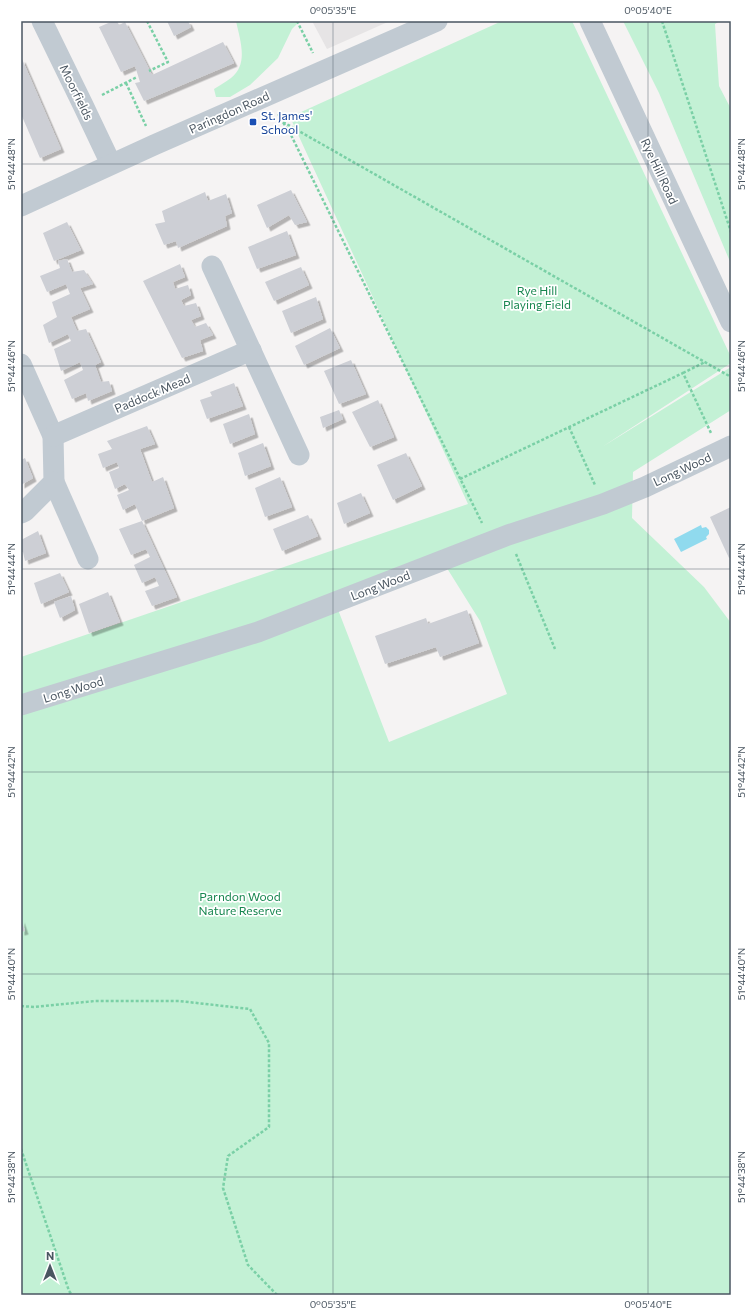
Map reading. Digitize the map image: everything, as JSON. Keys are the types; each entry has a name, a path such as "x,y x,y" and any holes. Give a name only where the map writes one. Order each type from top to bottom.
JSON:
{"street":[{"name":"Moorfields","path":"42,21 111,164"},
{"name":"Paringdon Road","path":"21,206 111,164 437,21"},
{"name":"Rye Hill Road","path":"590,21 731,322"},
{"path":"212,266 299,455"},
{"name":"Paddock Mead","path":"53,436 251,350"},
{"path":"21,364 53,436 54,482 88,559"},
{"name":"Long Wood","path":"21,705 258,632 499,539 603,504 645,487 726,449"},
{"path":"21,513 25,511 54,482"}],"path":[{"path":"147,21 168,62 149,71"},
{"path":"297,21 322,71"},
{"path":"662,21 731,232"},
{"path":"83,105 137,77"},
{"path":"126,83 146,126"},
{"path":"277,113 294,142 460,479 499,539 555,649"},
{"path":"283,122 731,377"},
{"path":"460,479 705,362"},
{"path":"683,373 726,449"},
{"path":"569,427 603,504"},
{"path":"21,1006 34,1007 95,1001 179,1001 250,1009 269,1043 269,1127 228,1156 223,1188 248,1265 277,1295"},
{"path":"21,1149 71,1295"}],"shaded area":[{"path":"312,21 390,21 327,49"}],"green space":[{"path":"236,21 300,21 292,29 278,58 250,85 230,97 216,97 214,89 231,78 237,72 242,59 241,44"},
{"path":"502,21 572,21 731,357 731,363 602,447 731,367 731,410 633,472 632,518 704,587 731,623 731,1295 21,1295 21,657 468,504 290,117","holes":["445,565 480,621 507,694 389,742 337,607"]},
{"path":"623,21 720,21 715,24 719,86 731,109 731,264 659,93"}],"water":[{"path":"701,525 702,528 706,527 709,530 709,534 706,537 707,539 681,552 674,539"}],"building":[{"path":"113,21 117,21 119,25 125,22 152,75 223,42 234,63 144,101 135,83 140,82 135,66 121,72 99,27"},
{"path":"167,21 188,21 191,27 174,36"},
{"path":"22,59 61,149 40,158 21,114"},
{"path":"291,190 307,222 295,225 289,215 267,228 257,205"},
{"path":"205,192 208,201 226,194 232,213 225,216 227,226 178,248 176,241 164,245 155,224 165,222 162,211"},
{"path":"67,222 81,250 54,261 43,233"},
{"path":"287,231 296,255 257,269 248,247"},
{"path":"67,259 72,272 84,270 93,284 80,288 90,309 71,317 77,331 86,329 101,362 95,365 101,382 109,381 112,391 88,401 86,393 72,399 64,380 83,370 80,362 61,371 54,349 71,341 68,334 49,343 43,325 57,317 52,302 70,294 66,284 47,292 40,276 60,268 58,261"},
{"path":"180,264 185,277 173,282 175,289 188,285 191,295 181,300 184,306 196,303 201,316 191,320 195,327 206,323 213,335 200,340 203,351 182,358 143,281"},
{"path":"301,267 309,285 274,301 265,282"},
{"path":"316,297 323,319 291,333 282,311"},
{"path":"330,328 340,348 304,365 295,346"},
{"path":"351,360 366,394 339,404 324,371"},
{"path":"234,383 243,406 207,419 200,400 212,396 210,392"},
{"path":"378,400 394,437 370,447 352,412"},
{"path":"339,410 343,419 323,428 320,417"},
{"path":"249,414 255,434 230,444 223,424"},
{"path":"147,426 155,444 140,449 152,482 163,477 174,508 142,521 135,504 123,510 117,495 129,490 125,484 115,489 109,472 119,468 117,462 103,468 98,454 112,449 107,441"},
{"path":"263,443 271,466 245,476 238,453"},
{"path":"406,453 422,486 393,500 377,465"},
{"path":"25,458 33,478 21,485 21,460"},
{"path":"280,477 292,507 265,517 255,488"},
{"path":"361,493 370,513 344,524 337,503"},
{"path":"731,507 731,557 729,558 710,517"},
{"path":"308,515 318,536 282,551 273,529"},
{"path":"142,521 177,597 152,606 145,591 159,586 155,577 142,583 134,565 150,557 146,549 131,555 119,529"},
{"path":"38,531 46,553 25,561 23,552 21,552 21,540"},
{"path":"60,573 69,592 41,604 34,583"},
{"path":"108,592 120,622 89,633 79,604"},
{"path":"71,596 75,610 60,618 54,602"},
{"path":"467,610 479,643 440,657 436,647 385,664 375,636 426,618 428,624"},
{"path":"21,919 25,931 21,932"}],"place":[{"name":"St. James' School","path":"253,122"}],"park label":[{"name":"Rye Hill Playing Field","path":"537,297"},
{"name":"Parndon Wood Nature Reserve","path":"240,903"}]}
